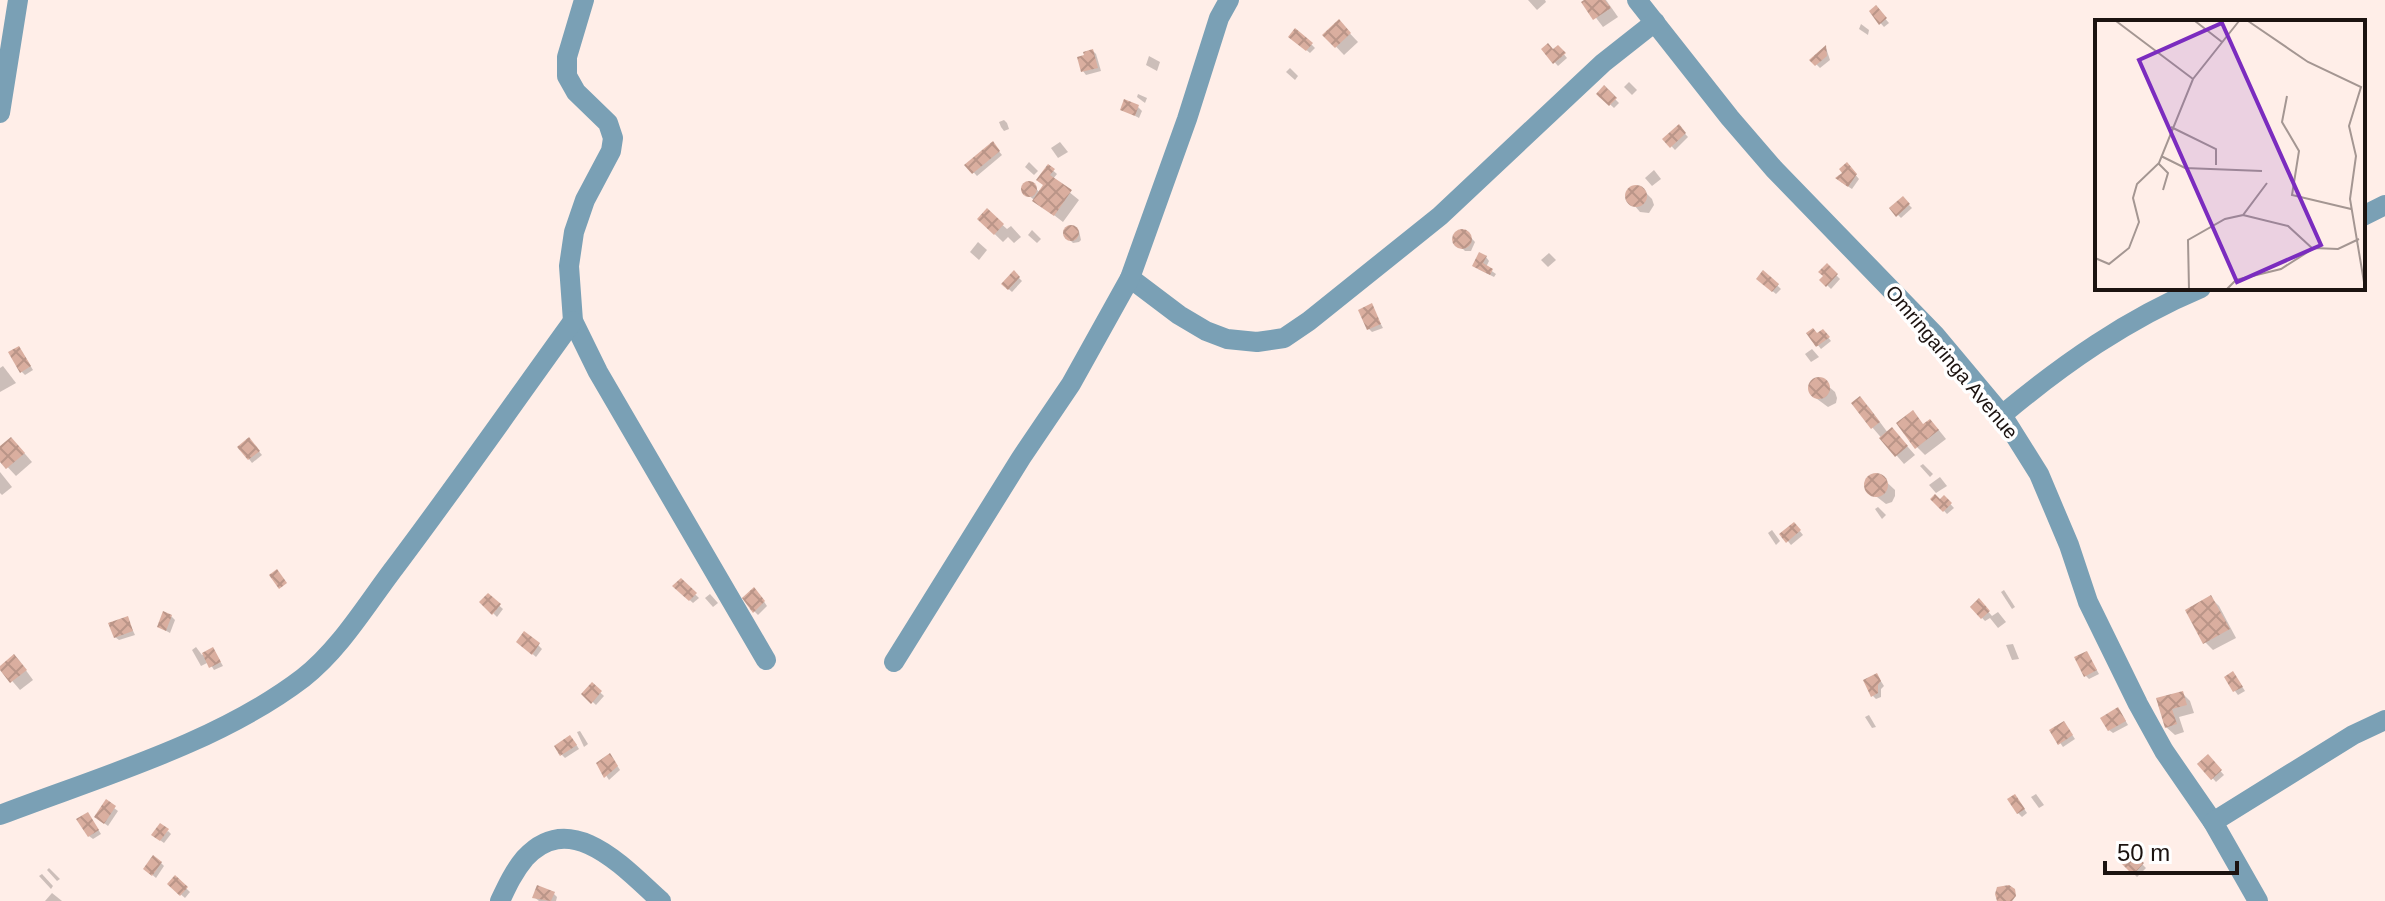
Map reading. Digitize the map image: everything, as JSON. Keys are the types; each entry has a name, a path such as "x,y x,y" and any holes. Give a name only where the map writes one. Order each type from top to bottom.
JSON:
{"street":[{"path":"0,113 18,0"},
{"path":"584,0 567,57 567,76 576,92 608,123 613,138 611,151 585,200 574,232 569,266 573,321 598,372 766,660"},
{"path":"894,662 1071,384 1130,278 1187,119 1219,18 1229,0"},
{"name":"Omringaringa Avenue","path":"1637,0 1774,169 1916,315 2002,415 2039,474 2069,545 2088,602 2138,704 2164,751 2213,822 2258,901"},
{"path":"1130,278 1206,331 1227,339 1257,342 1284,338 1440,216 1603,63 1655,22"},
{"path":"2365,215 2385,205"},
{"path":"2002,415 2052,373 2092,345 2168,302 2196,290"},
{"path":"0,815 217,731 264,705 305,676 338,642 410,548 573,321"},
{"path":"2213,822 2353,735 2385,720"},
{"path":"500,901 527,856 539,847 564,840 579,840 597,846 661,901"}],"building":[{"path":"1605,0 1611,8 1593,20 1581,2"},
{"path":"1876,5 1887,18 1879,25 1869,11"},
{"path":"1339,19 1351,33 1335,48 1322,35"},
{"path":"1295,28 1313,43 1306,51 1288,37"},
{"path":"1548,43 1553,49 1558,45 1566,53 1553,64 1541,49"},
{"path":"1826,45 1827,56 1815,66 1809,60"},
{"path":"1093,49 1098,68 1081,72 1077,57"},
{"path":"1604,85 1617,98 1609,106 1596,94"},
{"path":"1124,99 1139,105 1135,116 1120,110"},
{"path":"1679,124 1686,133 1670,148 1662,139"},
{"path":"993,141 1000,151 972,174 964,165"},
{"path":"1847,162 1857,174 1848,187 1835,178 1842,173 1839,169"},
{"path":"1048,164 1055,169 1050,175 1072,190 1054,216 1032,201 1043,185 1036,180"},
{"path":"1026,181 1032,181 1037,189 1035,195 1026,197 1021,192 1021,186"},
{"path":"1636,185 1644,188 1647,196 1644,204 1636,207 1628,204 1625,196 1628,188"},
{"path":"1903,196 1910,204 1896,217 1889,208"},
{"path":"987,208 1004,224 994,235 977,219"},
{"path":"1068,225 1074,225 1079,233 1077,239 1068,241 1063,236 1063,230"},
{"path":"1462,229 1469,232 1472,239 1469,246 1462,249 1455,246 1452,239 1455,232"},
{"path":"1479,252 1487,256 1483,263 1493,269 1490,275 1472,266"},
{"path":"1827,263 1838,274 1826,287 1819,280 1823,276 1818,272"},
{"path":"1014,270 1020,277 1008,290 1001,284"},
{"path":"1763,270 1779,284 1772,292 1756,279"},
{"path":"1372,303 1381,324 1367,330 1358,310"},
{"path":"1813,328 1817,333 1823,329 1830,337 1816,347 1806,333"},
{"path":"19,346 31,366 20,373 8,352"},
{"path":"1819,377 1827,380 1830,388 1827,396 1819,399 1811,396 1808,388 1811,380"},
{"path":"1860,396 1880,422 1871,429 1851,403"},
{"path":"1913,410 1923,424 1930,419 1939,430 1915,449 1896,423"},
{"path":"1892,427 1908,446 1895,457 1879,438"},
{"path":"11,437 25,453 6,469 0,462 0,446"},
{"path":"249,437 260,451 248,460 237,447"},
{"path":"1876,473 1884,477 1888,485 1884,493 1876,497 1868,493 1864,485 1868,477"},
{"path":"1935,494 1940,499 1944,495 1952,503 1943,512 1930,499"},
{"path":"1794,522 1801,530 1786,543 1779,534"},
{"path":"277,569 287,583 279,589 269,575"},
{"path":"681,578 697,593 689,601 672,586"},
{"path":"754,587 765,601 753,613 742,598"},
{"path":"488,593 501,604 492,615 479,602"},
{"path":"2211,595 2230,629 2203,644 2185,610"},
{"path":"1979,598 1990,611 1981,619 1970,607"},
{"path":"163,611 172,615 166,631 157,627"},
{"path":"128,616 133,631 114,638 108,623"},
{"path":"524,631 540,643 532,655 516,642"},
{"path":"213,647 221,662 209,668 202,653"},
{"path":"2087,651 2097,670 2084,677 2074,657"},
{"path":"14,654 27,670 10,683 0,666"},
{"path":"2233,671 2243,687 2233,692 2224,677"},
{"path":"1877,673 1881,681 1878,693 1871,697 1863,680"},
{"path":"592,682 602,691 591,704 581,694"},
{"path":"2183,691 2187,705 2172,709 2177,724 2165,728 2156,698"},
{"path":"2118,707 2126,721 2108,731 2100,718"},
{"path":"2064,721 2073,735 2058,745 2049,730"},
{"path":"570,735 577,745 560,756 554,746"},
{"path":"610,753 618,766 604,778 596,763"},
{"path":"2208,754 2222,770 2211,780 2197,764"},
{"path":"2015,794 2025,809 2017,814 2007,799"},
{"path":"106,799 116,806 104,824 94,817"},
{"path":"88,812 99,830 88,837 76,819"},
{"path":"160,823 169,829 160,841 151,835"},
{"path":"2126,854 2133,861 2137,856 2144,863 2133,875 2119,861"},
{"path":"153,855 162,862 152,876 143,869"},
{"path":"175,875 188,887 180,896 167,884"},
{"path":"537,885 555,892 551,901 532,898"},
{"path":"2009,885 2015,889 2016,896 2012,901 1997,901 1997,887"}]}
